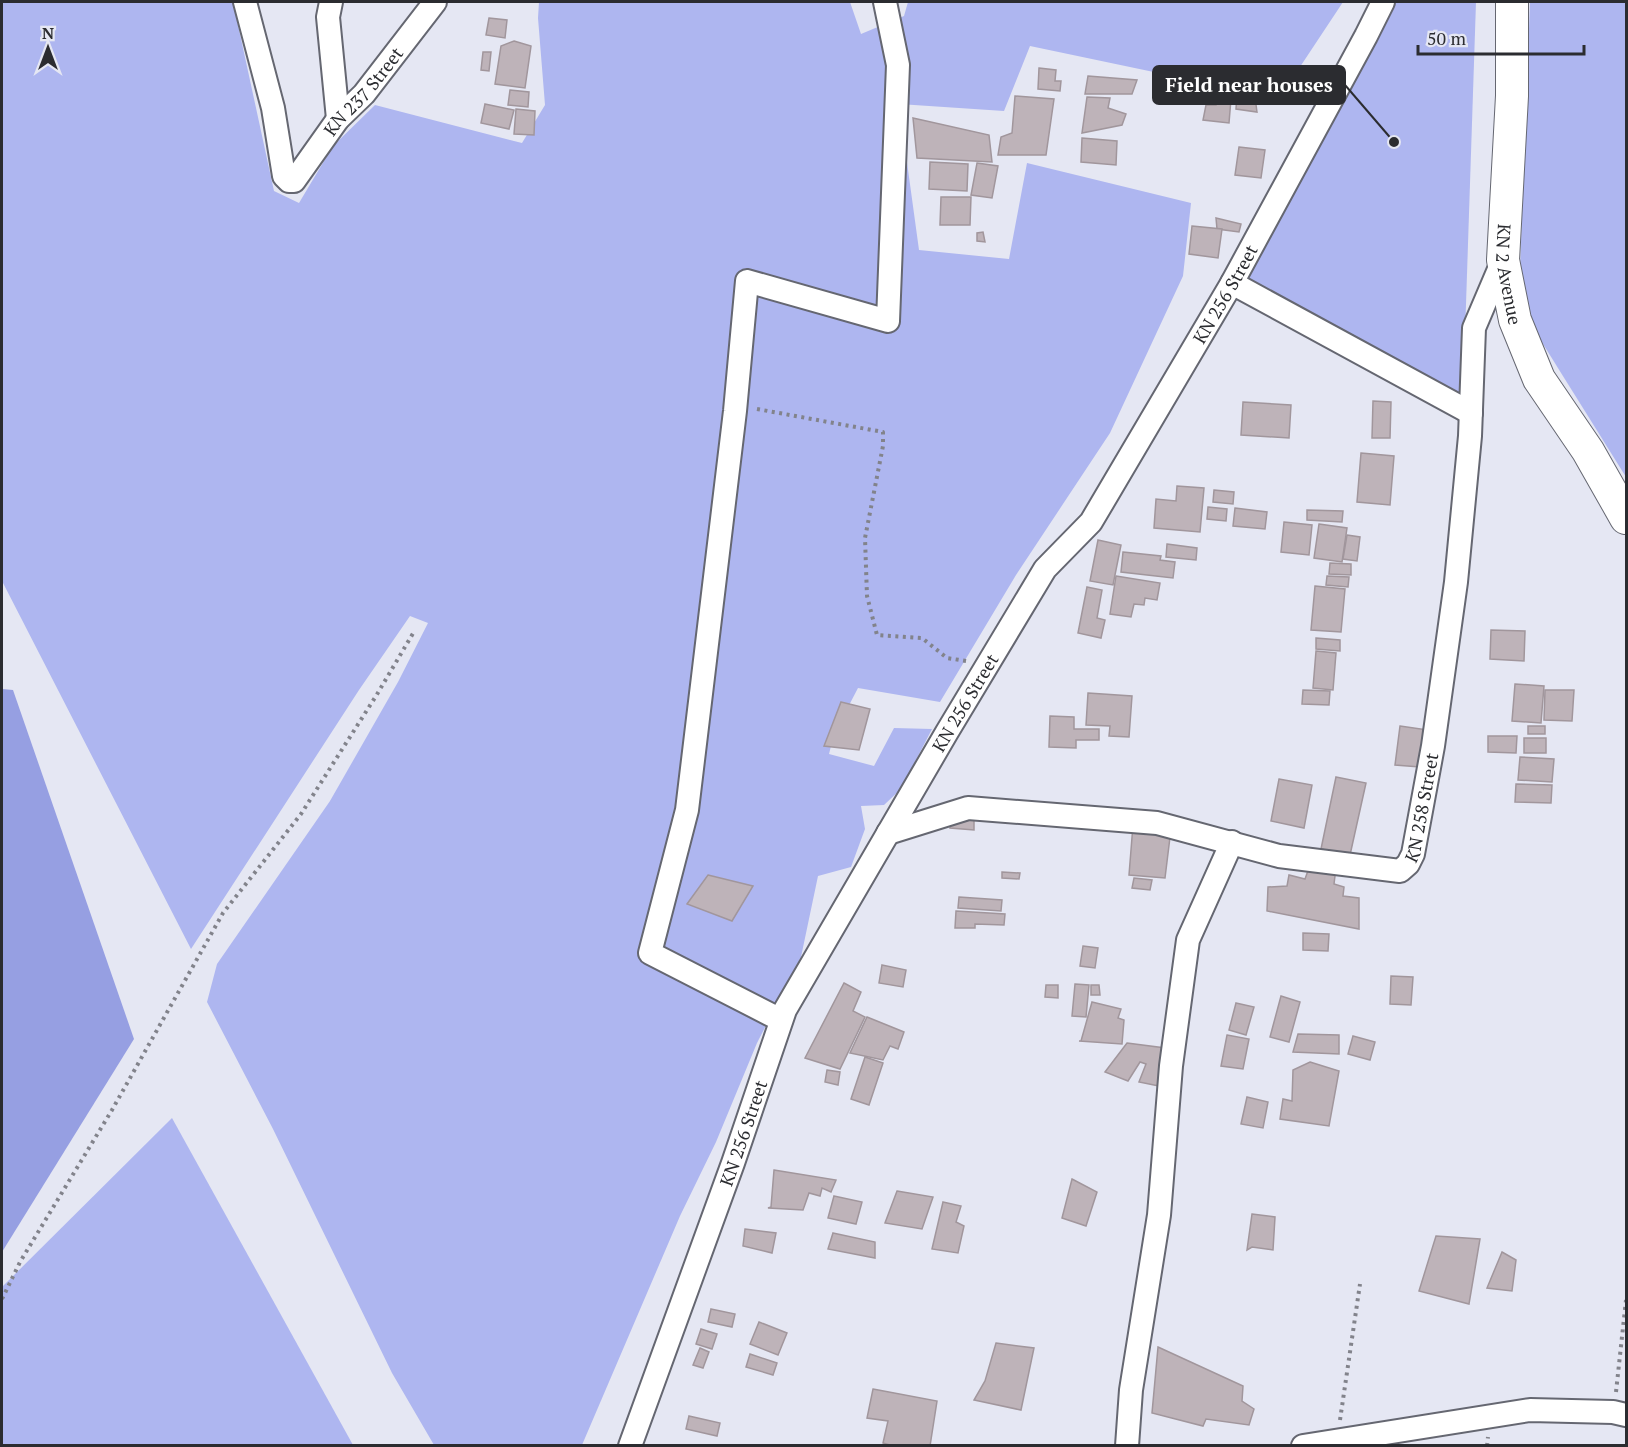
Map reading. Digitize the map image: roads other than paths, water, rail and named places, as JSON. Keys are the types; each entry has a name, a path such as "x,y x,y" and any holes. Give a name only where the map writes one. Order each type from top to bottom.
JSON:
{"main road":[{"name":"KN 2 Avenue","path":"1512,2 1512,96 1503,260 1515,320 1539,379 1588,451 1626,518"}],"street":[{"name":"KN 237 Street","path":"245,2 273,108 284,176 289,181 294,181 338,119 364,94 435,2"},
{"path":"331,2 328,17 338,119"},
{"path":"782,1020 650,953 687,810 736,405 747,281 888,321 898,65 885,2 873,5 868,2"},
{"name":"KN 256 Street","path":"630,1446 733,1163 785,1010 1045,569 1091,522 1232,283 1383,2"},
{"name":"KN 258 Street","path":"888,833 968,808 1157,823 1279,856 1400,871 1408,864 1413,854 1433,746 1456,582 1471,413 1474,328 1503,260"},
{"path":"1232,283 1471,413"},
{"path":"1128,1445 1131,1390 1159,1215 1171,1066 1188,940 1232,842"},
{"path":"1303,1446 1530,1410 1620,1414"}],"place":[{"name":"Field near houses","path":"1394,142"}]}
